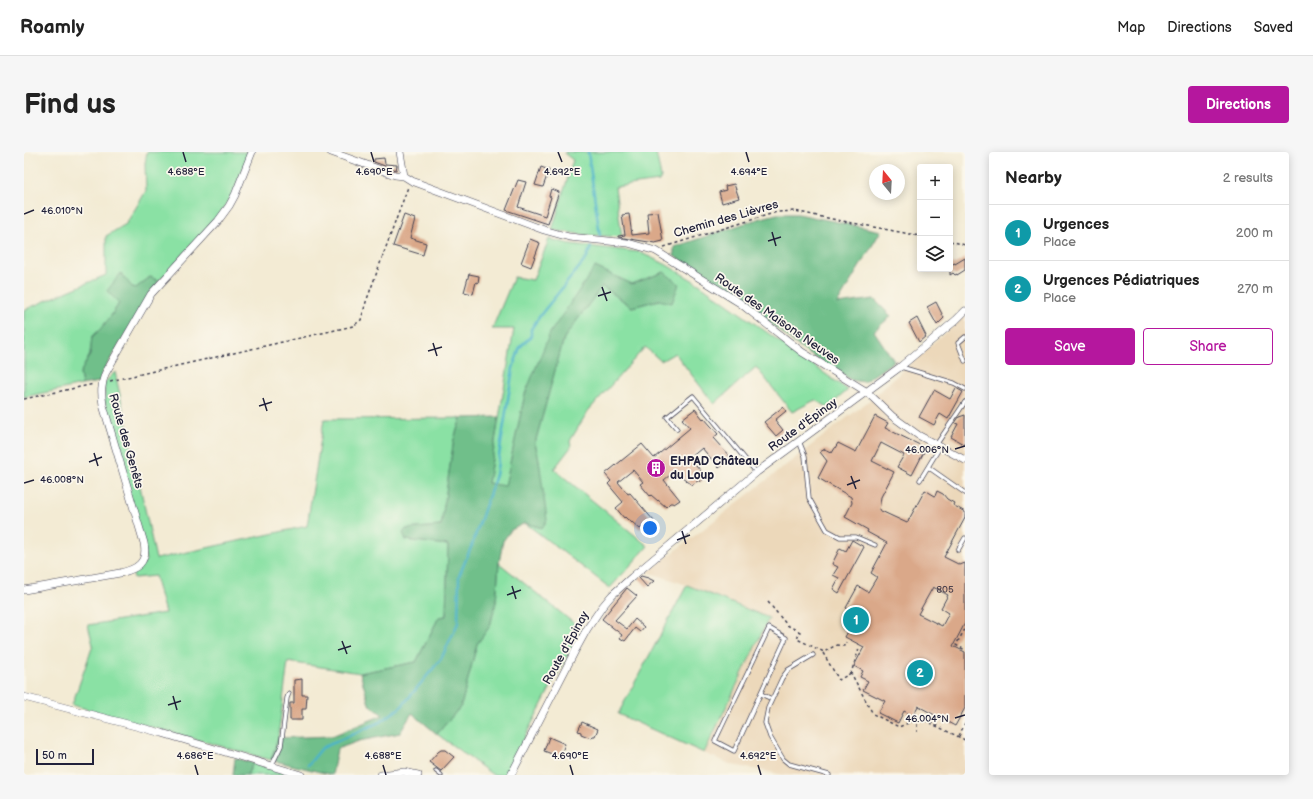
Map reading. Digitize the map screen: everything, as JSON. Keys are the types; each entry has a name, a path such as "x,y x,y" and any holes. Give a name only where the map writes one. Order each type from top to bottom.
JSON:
{"street":[{"name":"Route des Genêts","path":"24,590 127,572 140,564 144,558 144,543 103,405 101,391 104,374 151,294 218,221 229,206 235,195 252,152"},
{"name":"Route des Maisons Neuves","path":"331,152 395,175 404,176 544,230 568,237 628,243 656,251 740,303 802,352 867,392 892,416 918,435 965,460"},
{"path":"400,152 404,176"},
{"name":"Route d'Épinay","path":"511,775 587,629 612,595 757,472 900,367 965,311"},
{"path":"24,697 162,733 301,775"},
{"path":"380,775 404,772 418,775"}],"lane":[{"path":"965,337 958,343 965,361"},
{"path":"900,367 954,383 965,389"},
{"path":"677,429 667,417 694,396 757,472"},
{"path":"920,480 938,446 965,402"},
{"path":"799,441 804,456 810,498 827,530 840,537 856,537 875,545"},
{"path":"928,467 965,493"},
{"path":"958,550 965,538"},
{"path":"769,628 786,638 761,694 734,751 716,742 769,628"},
{"path":"813,655 788,670 782,678 765,717 765,723 767,732 779,754 789,764 829,775"},
{"path":"272,765 281,746 287,698 289,693"},
{"path":"761,694 772,699"},
{"path":"436,771 441,775"}],"path":[{"path":"24,400 353,326 361,320 366,302 406,192 412,180"},
{"name":"Chemin des Lièvres","path":"656,251 667,246 776,212 795,211 917,235"},
{"path":"953,242 965,245"},
{"path":"768,602 788,625 800,632 797,639 823,653 839,680 851,673 859,649"},
{"path":"965,629 956,645 965,650"},
{"path":"823,653 836,645 844,646 846,642"},
{"path":"851,673 873,714 899,727 915,720 916,716"},
{"path":"916,716 917,732"},
{"path":"916,716 965,740"},
{"path":"959,736 965,723"}],"shaded area":[{"path":"965,315 965,775 785,775 732,765 704,753 769,618 687,585 648,572 866,403"}],"green space":[{"path":"147,152 250,152 233,194 222,212 159,281 150,277 136,288 132,287 107,291 119,303 107,321 92,337 90,355 80,373 82,385 24,397 24,310 106,275 106,236 126,224 146,191 145,164"},
{"path":"565,152 656,152 661,177 659,181 615,187 622,237 586,235 552,230 573,160 565,154"},
{"path":"777,214 798,214 881,231 837,304 874,299 891,316 874,331 894,361 864,382 851,380 803,350 743,300 674,256 674,247"},
{"path":"549,239 571,244 639,252 665,264 699,284 848,390 828,407 815,400 792,412 756,367 714,404 675,353 661,361 645,347 588,411 570,441 571,447 554,469 648,546 610,588 525,523 542,528 539,460 535,443 564,338 602,286 632,307 659,300 664,272 632,284 595,267 525,394 505,487 488,483 514,329 492,329 514,277 533,280"},
{"path":"595,267 632,284 664,272 679,284 672,303 659,300 632,307 602,286 564,338 535,443 539,460 547,520 542,528 525,523 511,530 503,541 499,563 496,602 490,626 477,644 461,706 437,734 412,713 400,733 359,741 337,749 332,775 271,760 278,738 332,736 383,715 369,704 360,673 416,662 439,617 446,616 448,545 406,540 403,533 406,529 441,526 454,439 461,418 499,417 488,483 505,486 525,394 550,333"},
{"path":"121,273 132,287 136,288 150,277 159,281 102,373 99,382 82,385 80,373 90,355 92,337 107,321 119,303 107,291"},
{"path":"115,372 156,559 307,526 324,419 461,418 454,439 441,526 406,529 406,540 448,545 446,616 439,617 416,662 360,673 288,662 278,738 271,760 72,705 93,645 88,625 165,613 155,576 134,578 132,572 146,560 105,404 104,383"},
{"path":"499,563 581,629 505,775 493,775 437,734 461,706 477,644 490,626 496,602"},
{"path":"687,585 769,618 704,753 618,714"},
{"path":"235,758 253,763 247,775 233,775"},
{"path":"253,763 290,775 247,775"}],"building":[{"path":"384,158 385,164 397,165 396,170 374,162 374,159"},
{"path":"541,167 549,170 543,187 535,185"},
{"path":"518,180 526,182 518,207 545,216 551,197 549,196 551,189 559,192 548,224 506,210"},
{"path":"734,184 739,198 722,203 719,192 726,190 725,186"},
{"path":"658,212 663,241 655,243 618,237 625,235 622,215 629,214 632,235 649,233 647,213"},
{"path":"404,215 415,219 410,238 426,243 423,255 393,246"},
{"path":"530,239 540,243 531,267 521,263"},
{"path":"965,258 965,270 957,275 953,273 950,275 950,272 953,272 953,264"},
{"path":"469,274 479,276 478,283 476,282 473,294 464,292"},
{"path":"936,302 944,318 937,325 927,307"},
{"path":"917,318 926,336 919,342 909,323"},
{"path":"956,388 963,392 948,419 940,414 934,425 919,417 934,390 950,399"},
{"path":"783,407 786,411 775,420 783,430 776,436 764,422"},
{"name":"EHPAD Château du Loup","path":"695,409 718,434 713,438 731,458 719,468 702,448 690,458 706,477 700,482 699,480 692,485 675,471 664,480 680,500 674,504 670,503 666,507 651,495 650,496 640,484 643,482 633,470 618,482 628,494 630,493 654,521 648,526 646,524 644,525 640,529 625,517 624,518 616,508 623,502 608,484 611,481 605,474 642,444 654,458 690,428 682,419"},
{"path":"965,415 965,445 951,437 958,424 955,423 959,417"},
{"path":"875,416 888,423 885,428 926,448 912,475 897,467 904,455 881,443 872,461 894,472 881,497 879,510 907,523 925,490 935,496 937,491 943,494 947,499 954,503 953,505 965,512 965,518 944,557 960,565 965,563 965,623 953,646 965,652 965,708 955,726 918,706 913,716 904,711 898,723 878,713 885,701 863,690 868,681 860,677 863,671 854,666 864,647 845,637 857,614 846,608 858,586 868,592 877,577 871,573 887,543 845,517 852,503 851,497 818,478 827,461 820,452 825,449 832,453 838,443 856,452","holes":["933,587 948,595 941,608 949,613 942,626 918,614"]},
{"path":"852,540 864,547 839,593 833,589 839,578 833,575 838,567 832,564 840,548 846,551"},
{"path":"641,576 654,581 647,587 639,578"},
{"path":"627,588 637,596 615,620 627,629 635,619 644,627 640,632 635,628 625,641 620,638 622,635 602,619"},
{"path":"302,679 302,695 307,695 306,709 302,709 302,720 290,720 290,703 294,703 294,680"},
{"path":"582,722 598,729 595,736 591,738 581,734 581,732 578,731"},
{"path":"549,737 565,744 560,757 544,751"},
{"path":"441,750 445,750 454,757 441,771 429,762"}],"waterway":[{"path":"588,152 600,236"},
{"path":"308,765 322,748 382,721 402,706 441,659 458,623 459,576 472,545 496,475 513,368 520,347 531,336 531,329 542,313 586,259 591,247"}],"place":[{"name":"EHPAD Château du Loup","path":"656,468"},
{"name":"Urgences","path":"856,620"},
{"name":"Urgences Pédiatriques","path":"920,673"}]}
